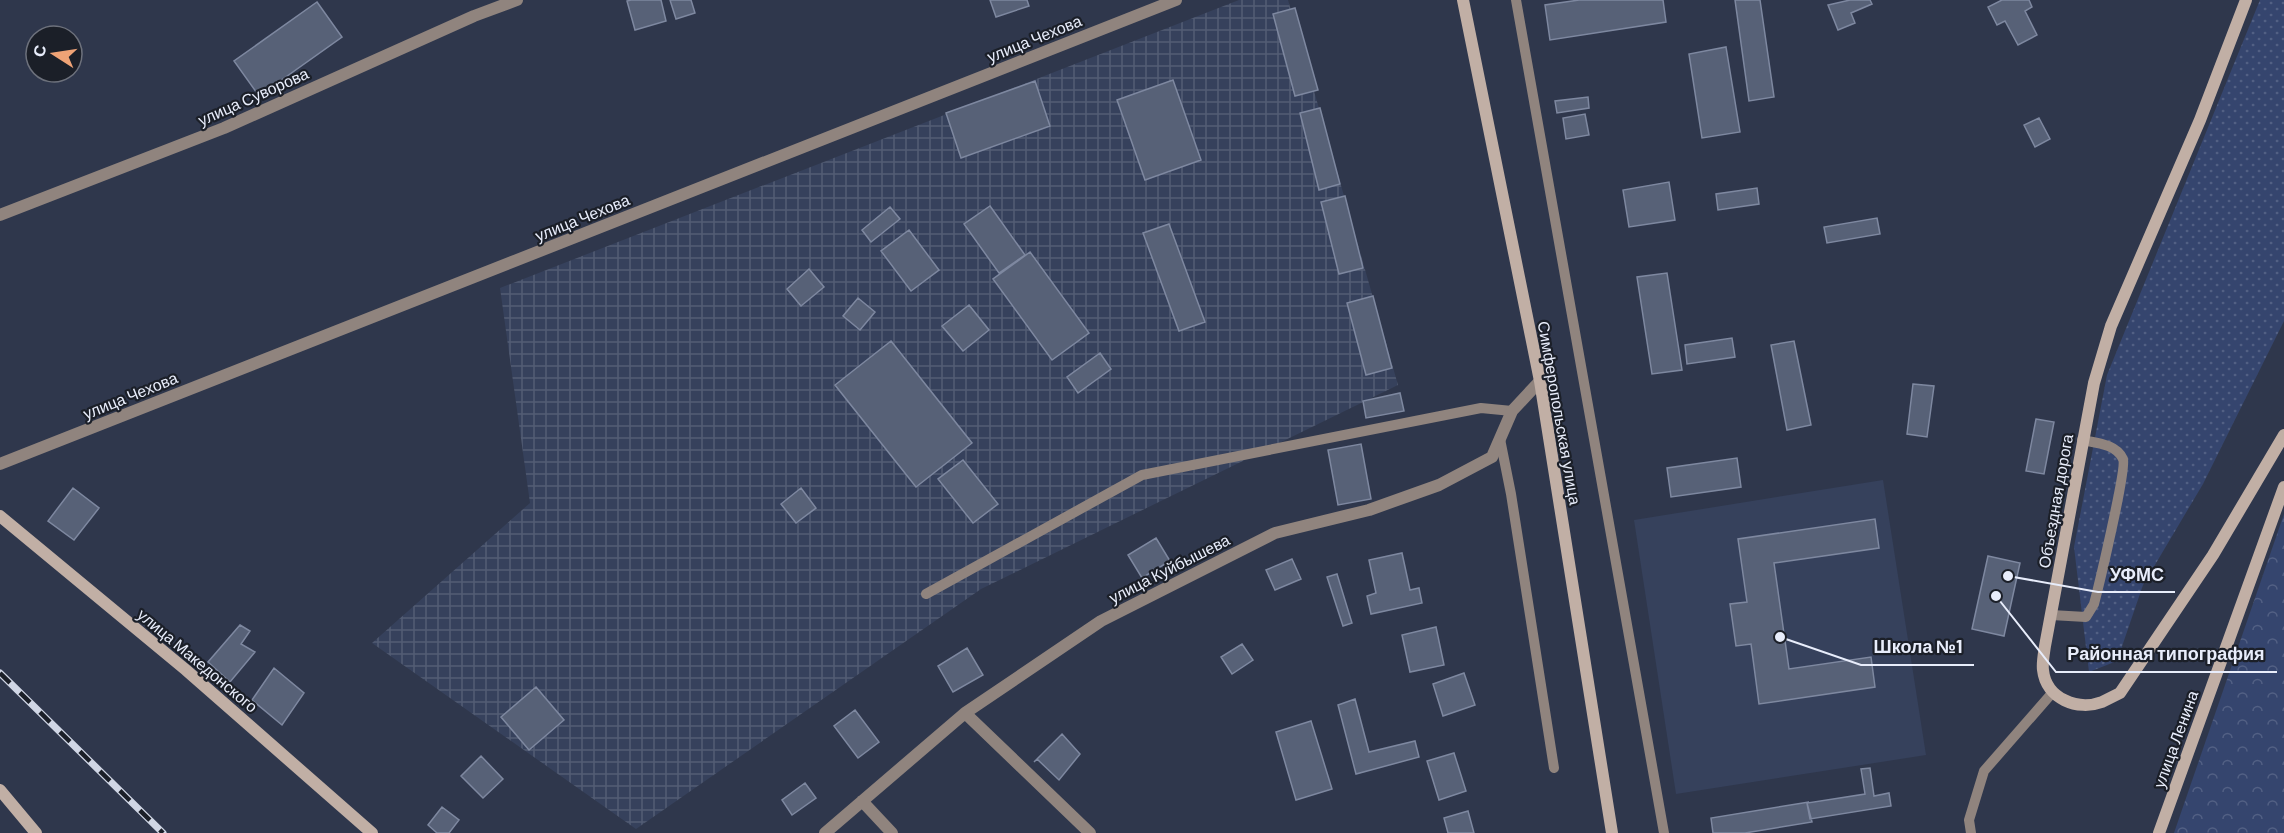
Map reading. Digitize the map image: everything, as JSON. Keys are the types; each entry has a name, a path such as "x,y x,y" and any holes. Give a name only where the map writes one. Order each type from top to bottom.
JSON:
{"main road":[{"name":"Симферопольская улица","path":"1463,0 1540,381 1612,833"},
{"name":"Объездная дорога","path":"2053,692 2043,670 2045,646 2094,383 2111,326 2200,120 2246,0"},
{"path":"2053,692 2066,701 2081,705 2101,702 2120,693 2213,555 2284,435"},
{"name":"улица Ленина","path":"2158,833 2284,487"},
{"name":"улица Македонского","path":"0,516 186,670 372,833"},
{"path":"0,790 36,833"}],"street":[{"name":"улица Суворова","path":"0,215 224,128 474,16 517,0"},
{"name":"улица Чехова","path":"0,464 1176,0"},
{"name":"улица Куйбышева","path":"825,833 965,713 1101,621 1275,533 1369,510 1439,485 1492,458 1512,411 1540,381"},
{"path":"965,713 1090,833"},
{"path":"862,801 892,833"}],"lane":[{"path":"1516,0 1664,833"},
{"path":"926,594 1142,475 1481,408 1512,411"},
{"path":"1500,438 1554,768"},
{"path":"2051,615 2086,616 2094,604 2121,484 2124,461 2118,452 2106,444 2082,440"},
{"path":"1971,833 1969,820 1984,771 2053,692"}],"shaded area":[{"path":"1239,0 1288,0 1398,385 981,589 636,829 372,643 530,503 500,288"},
{"path":"1883,480 1926,755 1676,794 1634,520"}],"green space":[{"path":"2260,0 2284,0 2284,321 2203,484 2143,585 2117,661 2089,672 2074,547 2107,375"},
{"path":"2284,514 2284,833 2174,833"}],"building":[{"path":"661,0 666,21 635,30 627,1"},
{"path":"670,0 691,0 695,13 676,19"},
{"path":"990,0 1027,0 1029,6 996,17"},
{"path":"1579,0 1663,0 1666,22 1550,40 1545,5"},
{"path":"1735,0 1760,0 1774,97 1749,101"},
{"path":"1850,0 1870,0 1872,4 1851,13 1855,23 1838,30 1828,5"},
{"path":"2002,0 2029,0 2032,7 2025,11 2037,35 2018,45 2005,21 1997,25 1988,7"},
{"path":"317,2 342,37 259,96 234,61"},
{"path":"1295,8 1318,90 1295,96 1273,14"},
{"path":"1726,47 1740,132 1702,138 1689,54"},
{"path":"1173,80 1201,160 1145,180 1117,100"},
{"path":"1035,81 1050,126 961,158 946,113"},
{"path":"1588,97 1589,108 1557,113 1555,101"},
{"path":"1320,108 1340,184 1319,190 1300,113"},
{"path":"1585,114 1589,135 1566,139 1563,118"},
{"path":"2039,118 2050,139 2035,147 2024,125"},
{"path":"1669,182 1675,220 1629,227 1623,190"},
{"path":"1757,188 1759,204 1718,210 1716,194"},
{"path":"1345,196 1363,268 1339,274 1321,202"},
{"path":"990,206 1025,255 999,273 964,224"},
{"path":"890,207 900,219 871,242 862,230"},
{"path":"1877,218 1880,234 1827,243 1824,227"},
{"path":"1169,224 1205,322 1179,331 1143,233"},
{"path":"909,230 939,270 911,291 881,251"},
{"path":"1030,252 1089,333 1052,360 993,279"},
{"path":"809,269 824,287 801,306 787,289"},
{"path":"1667,273 1682,370 1652,374 1637,277"},
{"path":"1373,296 1392,368 1366,375 1347,303"},
{"path":"858,298 875,312 860,330 843,316"},
{"path":"969,305 989,330 963,351 942,326"},
{"path":"1732,338 1735,357 1687,364 1685,345"},
{"path":"891,341 972,443 916,487 835,385"},
{"path":"1794,341 1811,425 1787,430 1771,345"},
{"path":"1100,353 1111,369 1078,393 1067,377"},
{"path":"1913,384 1934,386 1927,437 1907,434"},
{"path":"1400,393 1404,411 1366,418 1363,401"},
{"path":"2036,419 2054,422 2044,474 2026,471"},
{"path":"1361,444 1371,499 1338,505 1328,450"},
{"path":"1737,458 1741,487 1671,497 1667,468"},
{"path":"963,460 998,504 973,523 938,479"},
{"path":"73,488 99,508 74,540 48,521"},
{"path":"801,488 816,508 796,523 781,504"},
{"path":"1875,519 1879,548 1774,563 1789,669 1871,657 1875,687 1759,704 1751,644 1736,646 1730,604 1747,602 1738,539"},
{"path":"1156,538 1170,561 1142,578 1128,555"},
{"path":"1402,553 1410,590 1419,588 1422,603 1371,614 1367,596 1376,593 1369,560"},
{"path":"1988,556 2020,563 2004,636 1972,629"},
{"path":"1292,559 1301,579 1275,590 1266,570"},
{"path":"1337,574 1352,623 1343,626 1327,577"},
{"path":"240,625 250,631 241,644 255,652 230,682 208,662"},
{"path":"1436,627 1444,665 1410,672 1402,635"},
{"path":"1242,644 1253,660 1232,674 1221,657"},
{"path":"967,648 983,675 953,692 938,666"},
{"path":"274,668 304,693 282,725 252,700"},
{"path":"1464,673 1475,705 1443,716 1433,684"},
{"path":"536,687 564,720 529,750 501,717"},
{"path":"1355,699 1369,752 1415,741 1419,757 1356,774 1338,705"},
{"path":"855,710 879,742 858,758 834,726"},
{"path":"1311,721 1332,789 1296,800 1276,732"},
{"path":"1062,734 1080,754 1059,780 1037,759"},
{"path":"1454,753 1466,791 1439,800 1427,761"},
{"path":"481,756 503,779 483,798 461,776"},
{"path":"1870,768 1874,796 1889,793 1891,806 1810,819 1807,803 1865,794 1861,769"},
{"path":"805,783 816,798 792,815 782,800"},
{"path":"1809,802 1807,803 1812,822 1745,833 1713,833 1711,818"},
{"path":"442,807 459,820 449,833 437,833 428,825"},
{"path":"1468,811 1474,833 1448,833 1444,818"}],"railway":[{"path":"0,673 163,833"}],"place":[{"name":"УФМС","path":"2008,576"},
{"name":"Районная типография","path":"1996,596"},
{"name":"Школа №1","path":"1780,637"}]}
